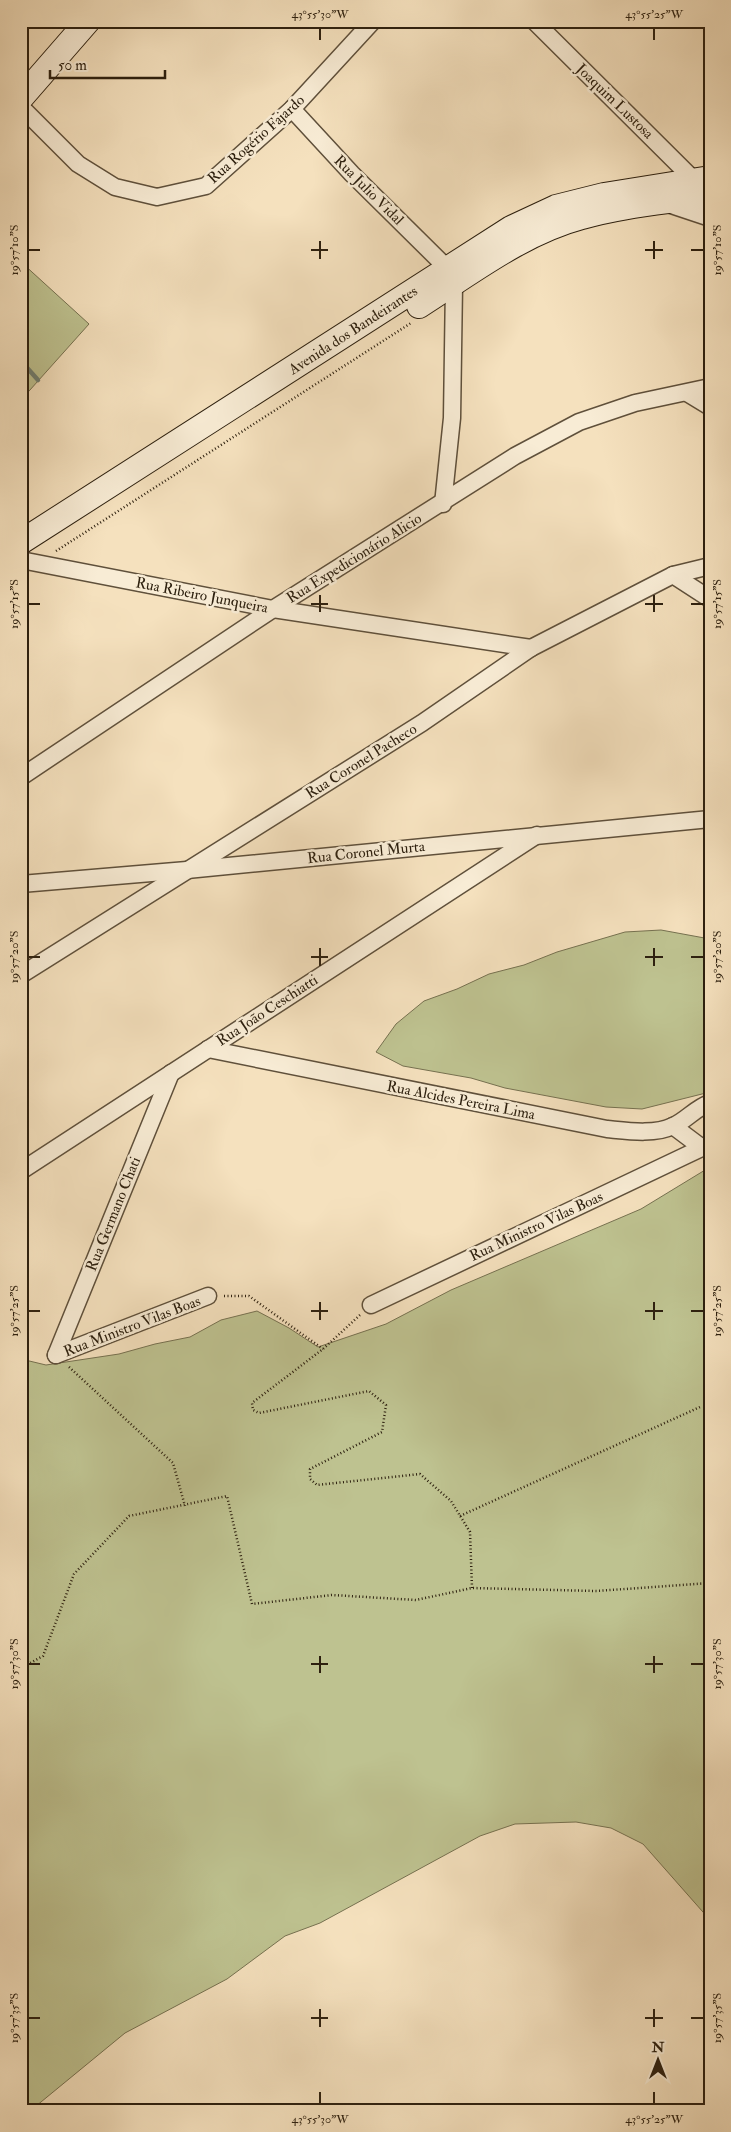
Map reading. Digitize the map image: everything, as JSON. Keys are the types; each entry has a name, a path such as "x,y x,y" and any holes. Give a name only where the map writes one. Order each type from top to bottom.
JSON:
{"street":[{"name":"Rua Rogério Fajardo","path":"21,107 78,164 116,187 157,197 206,186 292,109 373,21"},
{"name":"Joaquim Lustosa","path":"534,21 707,194"},
{"path":"21,98 82,23"},
{"name":"Rua Julio Vidal","path":"292,109 451,276"},
{"name":"Avenida dos Bandeirantes","path":"21,542 451,276 558,225 582,216 707,194"},
{"name":"Avenida dos Bandeirantes","path":"21,560 451,276 511,228 556,207 604,195 707,194"},
{"path":"443,504 452,418 451,276"},
{"name":"Rua Expedicionário Alicio","path":"21,777 50,760 273,608 443,504 515,456 579,422 635,403 710,387"},
{"path":"686,393 710,407"},
{"name":"Rua Ribeiro Junqueira","path":"21,560 273,608 531,648"},
{"name":"Rua Coronel Pacheco","path":"21,975 422,723 531,648 673,575 710,566"},
{"path":"673,575 710,599"},
{"path":"21,765 50,760"},
{"name":"Rua Coronel Murta","path":"21,884 186,870 539,834 710,819"},
{"name":"Rua João Ceschiatti","path":"21,1171 539,834"},
{"name":"Rua Alcides Pereira Lima","path":"208,1049 607,1129 642,1132 673,1126 702,1106 710,1103"},
{"name":"Rua Germano Chati","path":"56,1355 171,1074"},
{"path":"673,1126 706,1145"},
{"name":"Rua Ministro Vilas Boas","path":"371,1305 706,1145"},
{"name":"Rua Ministro Vilas Boas","path":"56,1355 208,1296"}],"path":[{"path":"60,548 414,321"},
{"path":"208,1296 249,1296 322,1349"},
{"path":"371,1305 322,1349 252,1403 253,1410 259,1413 368,1391 386,1406 382,1432 310,1469 310,1478 317,1485 420,1474 451,1501 470,1532 472,1588"},
{"path":"56,1355 173,1463 185,1506"},
{"path":"460,1516 700,1407"},
{"path":"21,1668 43,1656 74,1574 129,1516 227,1496 252,1604 332,1595 416,1600 472,1588 598,1590 710,1583"}],"green space":[{"path":"21,262 89,324 21,400"},
{"path":"661,930 710,939 710,1092 642,1109 606,1107 505,1088 471,1078 403,1066 376,1052 396,1024 424,1001 457,989 489,974 524,965 557,952 625,932"},
{"path":"710,1167 710,1920 643,1844 611,1828 576,1822 515,1824 480,1836 320,1923 285,1936 227,1979 125,2033 30,2111 21,2111 21,1359 46,1365 119,1354 190,1337 221,1320 257,1311 289,1328 318,1347 386,1324 451,1290 641,1209"}],"waterway":[{"path":"21,361 38,380"}]}
